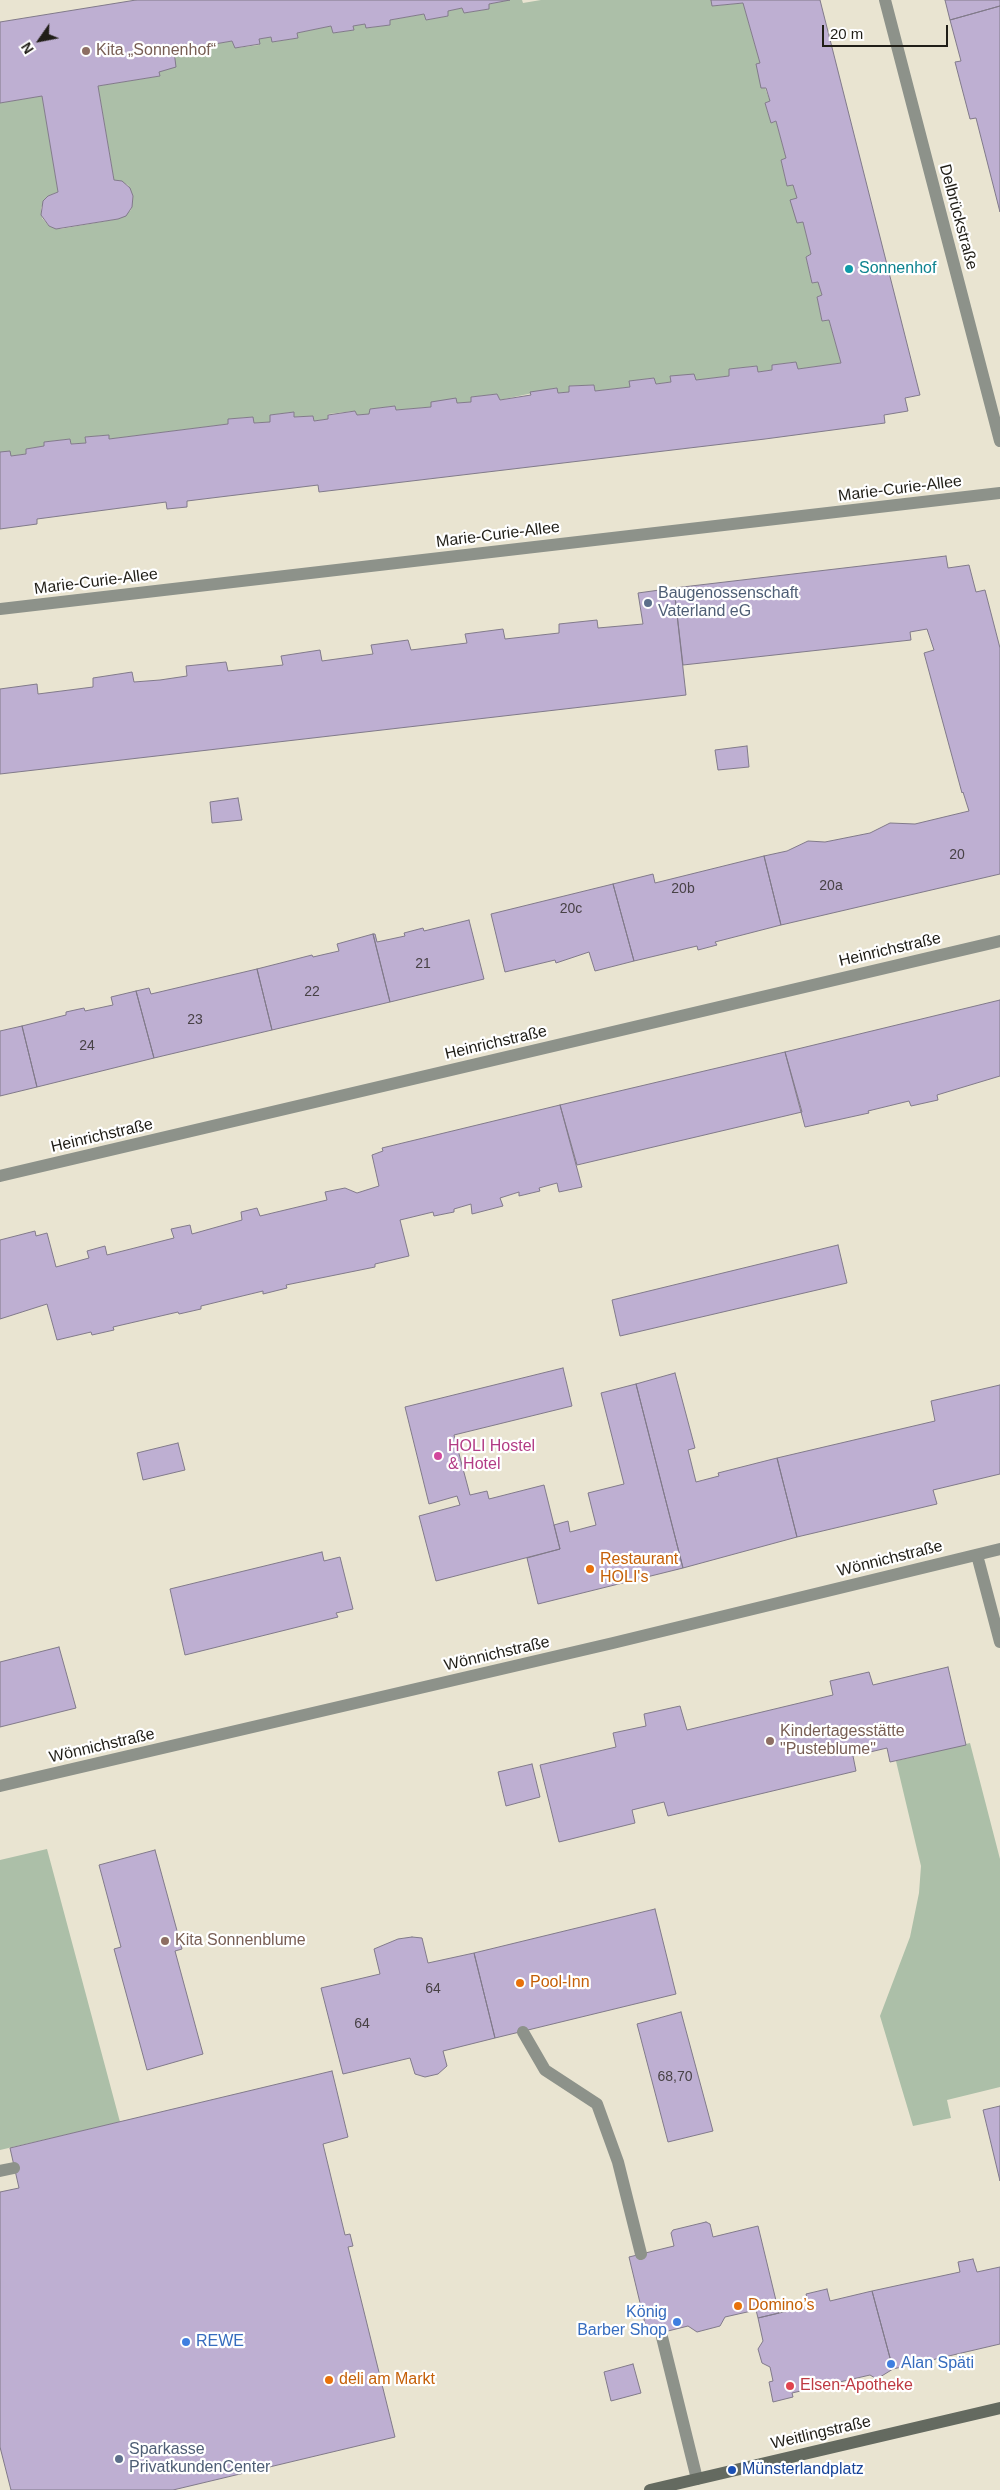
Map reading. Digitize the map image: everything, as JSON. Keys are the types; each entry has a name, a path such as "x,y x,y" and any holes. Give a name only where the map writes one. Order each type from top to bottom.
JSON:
{"street":[{"name":"Delbrückstraße","path":"885,0 1000,442"},
{"name":"Marie-Curie-Allee","path":"0,609 1000,493"},
{"name":"Heinrichstraße","path":"0,1176 1000,941"},
{"name":"Wönnichstraße","path":"0,1786 623,1641 1000,1550"},
{"path":"977,1555 1000,1642"},
{"path":"522,2032 545,2070 597,2104 618,2162 641,2254"},
{"path":"0,2171 14,2168"},
{"path":"661,2333 697,2479"},
{"name":"Weitlingstraße","path":"650,2490 1000,2408"}],"green space":[{"path":"522,0 523,3 541,0 711,0 712,6 743,3 760,63 756,64 770,101 765,103 771,123 776,121 786,158 781,160 787,186 793,185 797,198 791,200 803,222 811,254 806,257 812,283 818,282 822,295 817,297 822,321 829,320 841,363 798,369 795,362 772,365 772,370 758,372 756,366 729,369 729,376 696,380 670,376 671,382 656,384 654,378 630,381 630,387 595,391 594,385 569,386 569,392 558,393 556,388 500,400 497,394 471,397 471,402 457,403 456,399 431,407 396,410 395,406 370,409 369,414 357,415 355,411 328,414 328,419 314,421 313,416 294,417 294,412 270,415 270,422 254,423 252,417 229,419 228,424 109,439 109,435 85,437 86,443 71,444 70,439 44,442 44,446 26,449 26,454 11,456 0,452 0,103 42,96 58,192 48,196 41,208 42,218 49,226 60,229 118,219 131,210 133,196 128,185 114,180 98,86 160,76 159,72 174,51 232,41 236,48 259,45 259,39 271,37 273,42 298,38 297,33 331,26 333,33 354,30 353,26 365,24 367,28 390,25 390,20 424,14 426,20 448,16 448,11 462,8 464,13 489,9 489,4"},
{"path":"970,1743 1000,1859 1000,2087 947,2100 951,2118 913,2126 880,2016 910,1937 919,1893 921,1866 896,1761"},
{"path":"47,1849 120,2122 0,2150 0,1860"}],"building":[{"path":"136,0 510,0 489,4 489,9 464,13 462,8 448,11 448,16 426,20 424,14 390,20 390,25 366,28 365,24 353,26 354,30 333,33 331,26 297,33 298,38 272,42 271,37 259,39 260,44 235,48 232,41 174,51 176,67 159,72 160,76 98,86 114,180 122,181 130,188 133,196 132,207 126,216 118,219 56,229 49,226 41,215 43,201 48,196 58,192 42,96 0,103 0,22"},
{"name":"Sonnenhof","path":"711,0 820,0 920,395 905,398 908,411 884,415 885,423 765,439 319,492 318,485 187,501 187,507 167,509 166,502 37,519 37,524 0,529 0,452 10,451 11,456 26,454 26,449 44,446 44,442 70,439 71,444 86,443 85,437 109,435 109,439 228,424 228,419 253,417 254,423 270,422 270,415 294,412 294,417 313,416 314,421 328,419 328,415 355,411 357,415 369,414 370,409 395,406 396,410 431,407 431,402 456,398 457,403 471,402 471,397 497,394 500,400 531,395 530,392 557,388 558,393 569,392 569,386 594,385 595,391 630,387 629,381 654,378 656,384 671,382 670,376 694,374 696,380 729,376 729,369 757,366 758,372 772,370 772,365 796,362 798,369 841,363 829,320 822,321 817,297 822,295 818,282 812,283 806,257 811,254 803,222 797,223 790,200 797,198 793,185 787,186 781,160 786,158 776,121 771,123 765,103 770,101 766,88 761,88 756,64 760,63 743,3 712,6"},
{"path":"945,0 1000,0 1000,6 950,20"},
{"path":"1000,6 1000,212 976,118 970,119 955,62 961,61 950,20"},
{"path":"946,556 948,568 969,565 976,592 985,590 1000,648 1000,874 781,925 764,856 787,851 808,841 825,842 870,833 890,823 915,824 969,811 962,793 924,653 934,650 927,629 910,632 911,640 683,665 674,588"},
{"path":"674,588 686,695 0,774 0,689 37,684 38,694 93,687 93,678 132,672 134,682 160,680 187,676 186,666 226,662 228,671 283,665 281,656 320,650 322,661 373,654 371,645 408,640 411,650 467,643 465,634 503,629 505,639 559,633 559,624 597,620 598,628 643,624 638,593"},
{"path":"747,746 749,767 718,770 715,750"},
{"path":"238,798 242,820 212,823 210,802"},
{"path":"764,856 781,925 715,942 717,945 698,950 697,946 634,961 613,884 653,874 655,883"},
{"path":"613,884 634,961 595,971 589,952 556,963 555,960 505,972 491,914"},
{"path":"469,920 484,979 390,1002 373,934 375,934 377,942 405,936 404,933 423,928 424,931"},
{"path":"373,934 390,1002 272,1030 257,969 312,955 313,957 339,951 337,944"},
{"path":"257,969 272,1030 154,1058 136,991 149,988 151,994"},
{"path":"136,991 154,1058 37,1087 22,1026 66,1015 66,1012 84,1008 85,1011 113,1005 111,997"},
{"path":"1000,1000 1000,1076 937,1095 938,1100 911,1106 909,1101 868,1111 869,1113 805,1127 785,1052"},
{"path":"22,1026 37,1087 0,1096 0,1031"},
{"path":"785,1052 802,1112 577,1165 560,1105"},
{"path":"560,1105 582,1187 559,1192 557,1183 539,1188 540,1191 519,1196 519,1192 500,1198 503,1206 472,1214 471,1204 454,1209 454,1212 434,1216 433,1212 400,1220 409,1256 375,1264 375,1267 286,1285 287,1288 263,1294 263,1291 201,1306 201,1309 179,1314 178,1312 113,1327 114,1330 92,1335 91,1332 57,1340 47,1304 0,1319 0,1240 35,1231 36,1236 47,1233 56,1267 89,1258 87,1251 105,1246 107,1255 174,1238 171,1229 190,1225 192,1234 242,1220 241,1212 257,1208 260,1216 327,1200 325,1192 345,1188 357,1193 379,1186 372,1155 383,1151 382,1148"},
{"path":"838,1245 847,1283 620,1336 612,1300"},
{"name":"HOLI Hostel & Hotel","path":"563,1368 572,1406 454,1435 470,1495 487,1491 489,1499 544,1485 560,1549 436,1581 419,1516 460,1505 457,1496 429,1504 405,1407"},
{"path":"675,1373 695,1448 688,1450 696,1482 719,1476 718,1473 777,1458 797,1537 683,1568 636,1384"},
{"path":"636,1384 683,1568 538,1604 527,1558 560,1549 554,1525 568,1521 570,1532 596,1525 588,1493 624,1484 601,1393"},
{"path":"1000,1385 1000,1474 933,1490 937,1504 797,1537 777,1458 935,1421 931,1401"},
{"path":"178,1443 185,1470 143,1480 137,1453"},
{"path":"322,1552 324,1561 340,1557 353,1609 336,1613 338,1617 185,1655 170,1589"},
{"path":"59,1647 76,1708 0,1727 0,1662"},
{"path":"948,1667 966,1745 890,1762 887,1748 853,1756 856,1771 668,1816 664,1802 632,1810 635,1823 559,1842 540,1765 616,1747 613,1733 646,1726 644,1714 680,1706 687,1730 833,1695 830,1681 869,1672 873,1685"},
{"path":"532,1764 540,1797 506,1806 498,1772"},
{"path":"155,1850 182,1949 175,1951 203,2054 147,2070 114,1949 121,1947 99,1865"},
{"path":"655,1909 676,1994 495,2038 474,1953"},
{"path":"422,1938 428,1963 474,1953 495,2038 443,2051 447,2066 438,2074 425,2077 415,2074 410,2058 343,2074 321,1988 380,1974 374,1949 398,1939"},
{"path":"681,2012 713,2131 668,2142 637,2024"},
{"name":"REWE","path":"332,2071 348,2137 323,2144 345,2235 350,2234 353,2246 348,2247 395,2437 173,2490 11,2490 0,2447 0,2192 19,2188 10,2148"},
{"path":"1000,2106 1000,2181 983,2110"},
{"path":"706,2222 710,2224 713,2237 758,2226 779,2313 758,2318 756,2310 725,2317 720,2326 697,2332 688,2326 648,2336 629,2257 674,2246 671,2233 673,2230"},
{"path":"973,2259 977,2272 1000,2267 1000,2344 893,2369 872,2291 960,2272 958,2262"},
{"path":"827,2289 830,2301 872,2291 893,2369 880,2377 875,2378 870,2375 792,2393 793,2397 773,2402 769,2382 773,2381 770,2367 762,2363 758,2349 763,2341 758,2318 809,2306 806,2294"},
{"path":"633,2364 641,2393 611,2401 604,2372"}],"place":[{"name":"Kita „Sonnenhof“","path":"86,51"},
{"name":"Sonnenhof","path":"849,269"},
{"name":"Baugenossenschaft Vaterland eG","path":"648,603"},
{"name":"HOLI Hostel & Hotel","path":"438,1456"},
{"name":"Restaurant HOLI's","path":"590,1569"},
{"name":"Kindertagesstätte \"Pusteblume\"","path":"770,1741"},
{"name":"Kita Sonnenblume","path":"165,1941"},
{"name":"Pool-Inn","path":"520,1983"},
{"name":"Domino’s","path":"738,2306"},
{"name":"König Barber Shop","path":"677,2322"},
{"name":"REWE","path":"186,2342"},
{"name":"Alan Späti","path":"891,2364"},
{"name":"deli am Markt","path":"329,2380"},
{"name":"Elsen-Apotheke","path":"790,2386"},
{"name":"Sparkasse PrivatkundenCenter","path":"119,2459"},
{"name":"Münsterlandplatz","path":"732,2470"}]}
